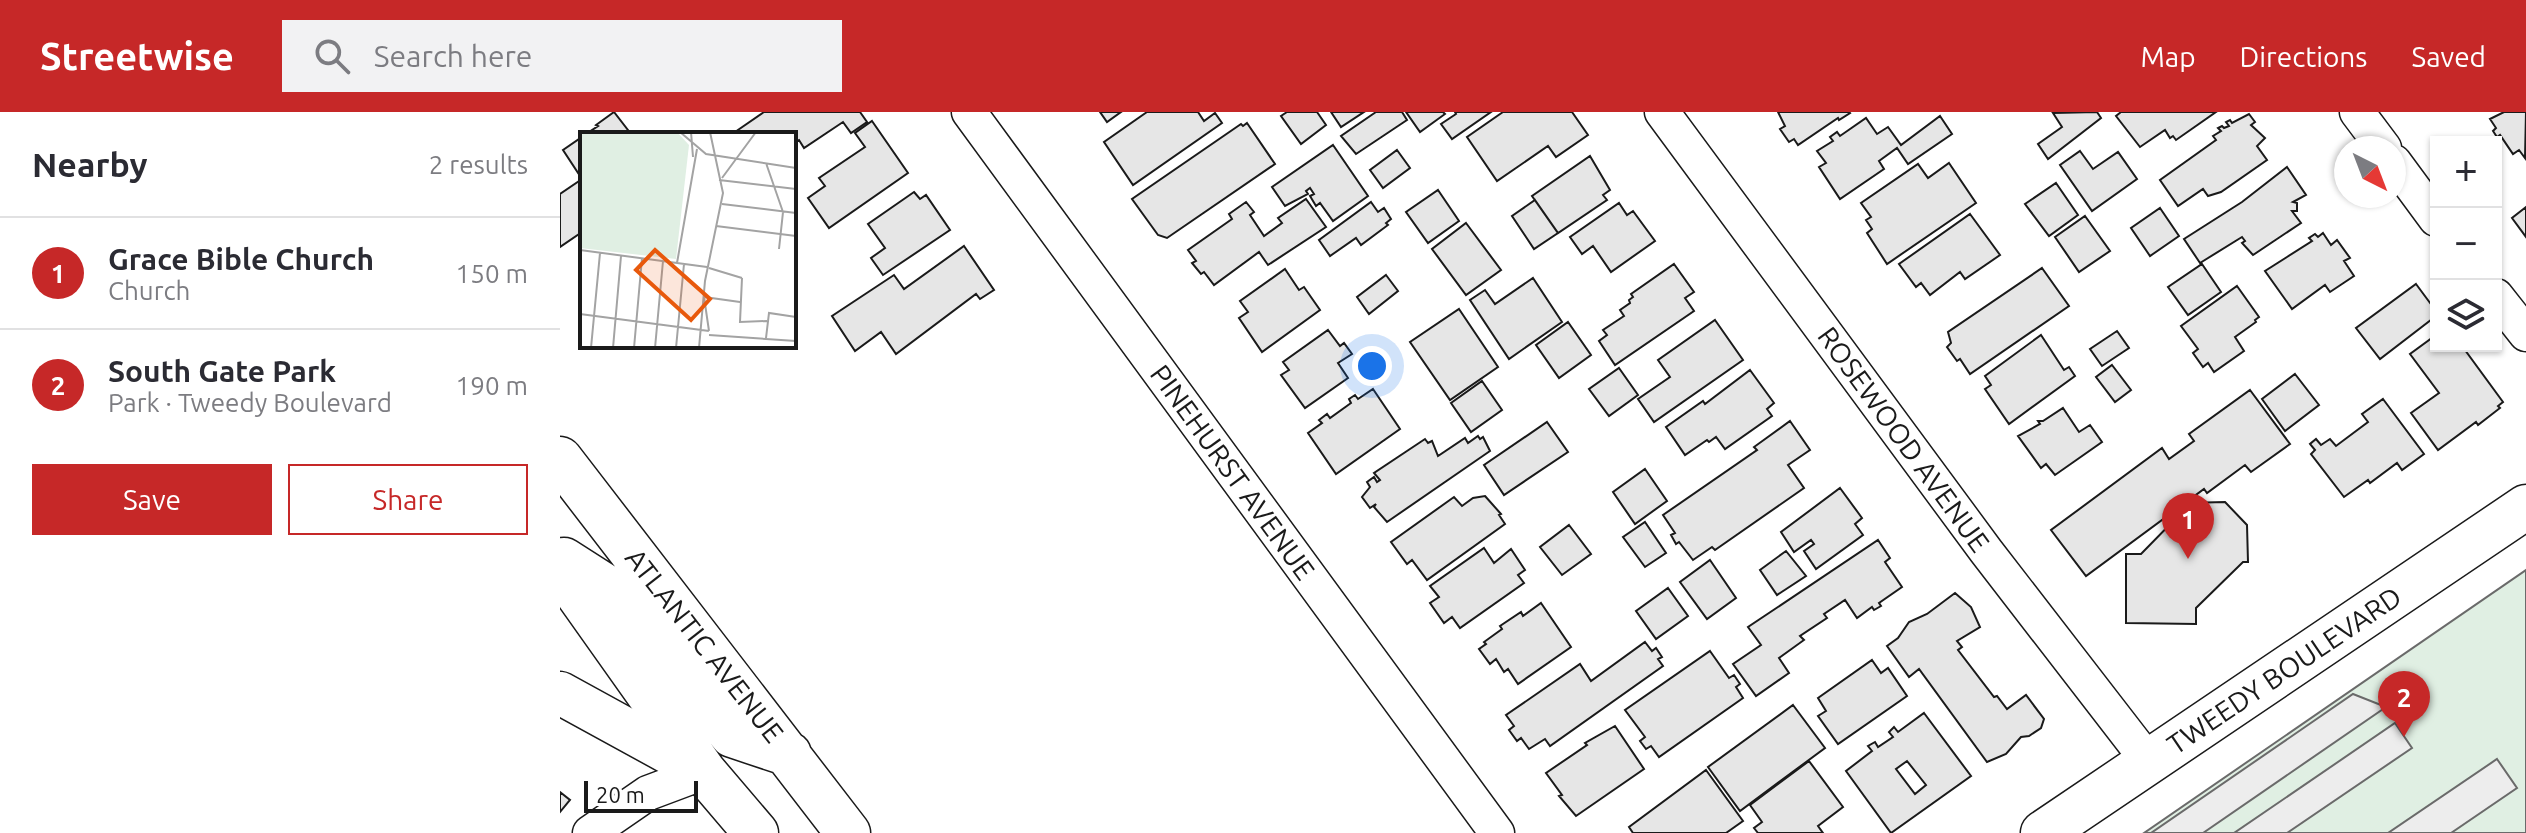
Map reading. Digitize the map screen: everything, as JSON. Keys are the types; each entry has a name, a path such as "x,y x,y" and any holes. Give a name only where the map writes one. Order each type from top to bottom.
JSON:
{"main road":[{"name":"ATLANTIC AVENUE","path":"566,472 848,833"},
{"name":"TWEEDY BOULEVARD","path":"2043,833 2526,507"},
{"path":"560,558 625,599 732,735 789,754"},
{"path":"560,569 704,772 756,833"}],"street":[{"name":"PINEHURST AVENUE","path":"969,112 1497,833"},
{"name":"ROSEWOOD AVENUE","path":"1662,112 1986,551 2149,762"},
{"path":"2357,112 2375,136"},
{"path":"2406,178 2430,211"},
{"path":"2502,304 2526,334"},
{"path":"560,693 704,772"},
{"path":"590,833 648,793 704,772"}],"green space":[{"path":"2526,570 2526,833 2144,833"}],"shaded area":[{"path":"2353,694 2386,707 2203,833 2151,833"},
{"path":"2395,723 2412,748 2287,833 2234,833"},
{"path":"2497,759 2517,788 2451,833 2388,833"}],"building":[{"path":"614,112 629,132 589,132"},
{"path":"764,112 860,112 867,122 851,133 843,122 804,148 799,140 796,142 796,132 735,132"},
{"path":"1100,112 1121,112 1107,122"},
{"path":"1147,112 1198,112 1204,121 1215,113 1222,123 1133,185 1104,142"},
{"path":"1287,112 1317,112 1326,125 1301,144 1281,116"},
{"path":"1331,112 1364,112 1341,127"},
{"path":"1376,112 1402,112 1407,120 1356,154 1341,136"},
{"path":"1406,112 1443,112 1445,114 1420,132"},
{"path":"1455,112 1491,112 1452,139 1441,124"},
{"path":"1503,112 1572,112 1588,135 1556,157 1548,146 1497,181 1467,137"},
{"path":"1778,112 1850,113 1798,145 1794,139 1789,142 1780,129 1785,126"},
{"path":"2097,112 2101,118 2048,159 2038,144 2062,127 2053,113"},
{"path":"2121,112 2216,112 2176,140 2173,136 2170,138 2165,130 2140,147 2116,116"},
{"path":"2504,112 2526,112 2525,158 2519,150 2513,154 2502,136 2496,136 2493,131 2496,128 2490,119"},
{"path":"2249,114 2255,122 2251,125 2265,138 2257,146 2267,160 2221,192 2208,196 2203,189 2178,206 2160,180 2216,140 2213,136 2221,131 2218,128 2229,126 2226,122 2230,120 2232,123"},
{"path":"1940,116 1952,134 1908,164 1897,148 1879,161 1884,169 1840,199 1819,167 1826,163 1817,151 1833,141 1830,137 1837,132 1840,136 1866,118 1877,134 1888,127 1901,145"},
{"path":"872,121 908,173 829,228 808,198 825,186 819,178 865,147 855,133"},
{"path":"1247,123 1275,164 1167,238 1158,235 1132,199 1241,124"},
{"path":"580,138 580,176 563,150"},
{"path":"1333,145 1368,196 1333,221 1320,203 1316,206 1310,196 1314,194 1310,188 1306,191 1308,194 1285,206 1272,187"},
{"path":"1397,150 1410,168 1383,188 1370,170"},
{"path":"2080,151 2093,169 2118,152 2137,179 2092,211 2060,165"},
{"path":"1590,156 1610,190 1603,195 1607,200 1558,233 1532,196"},
{"path":"1949,163 1976,203 1887,264 1867,233 1872,229 1866,220 1871,217 1861,203 1918,164 1928,178"},
{"path":"2287,167 2306,195 2293,202 2297,203 2297,211 2292,211 2301,223 2253,255 2242,243 2245,241 2242,237 2200,263 2184,239 2242,202"},
{"path":"580,180 580,233 560,247 560,194"},
{"path":"2056,183 2078,215 2049,236 2025,204"},
{"path":"1438,190 1459,221 1428,243 1406,212"},
{"path":"914,192 920,199 926,195 950,230 883,275 871,258 885,248 868,224"},
{"path":"1306,199 1326,227 1268,265 1259,252 1214,285 1192,263 1196,261 1188,250 1232,219 1229,214 1246,202 1254,212 1250,215 1264,236 1282,223 1278,218"},
{"path":"1535,200 1558,233 1534,249 1512,216"},
{"path":"1371,202 1378,212 1384,208 1391,219 1386,223 1388,225 1361,245 1356,238 1330,256 1319,240"},
{"path":"1619,203 1627,215 1633,211 1655,241 1611,272 1593,246 1582,254 1570,237"},
{"path":"2526,207 2526,237 2512,218"},
{"path":"2160,208 2179,236 2150,256 2131,228"},
{"path":"1970,214 2000,255 1965,279 1960,272 1930,295 1921,283 1916,287 1899,264"},
{"path":"2085,216 2110,251 2079,272 2055,237"},
{"path":"1466,223 1501,270 1466,295 1432,249"},
{"path":"2323,233 2331,245 2337,240 2350,258 2344,261 2354,276 2330,292 2325,285 2292,309 2265,271 2312,241 2309,238 2315,234 2318,237"},
{"path":"964,246 994,290 980,299 976,294 896,354 881,332 855,351 832,316 894,275 904,289"},
{"path":"1674,264 1694,292 1685,298 1694,311 1615,365 1599,341 1607,335 1603,330 1624,316 1620,310 1630,303 1631,294"},
{"path":"2202,264 2221,292 2188,315 2168,287"},
{"path":"2042,268 2069,306 1970,374 1947,347 1951,343 1948,332"},
{"path":"1285,269 1299,290 1304,287 1320,310 1262,352 1239,318 1248,312 1240,301"},
{"path":"1386,275 1398,291 1369,314 1357,297"},
{"path":"1533,278 1562,322 1509,359 1470,300 1485,290 1495,304"},
{"path":"2416,284 2430,303 2430,321 2380,359 2356,328"},
{"path":"2237,286 2259,317 2235,337 2244,351 2214,372 2208,363 2203,367 2193,353 2198,349 2181,326"},
{"path":"1459,309 1498,367 1450,400 1410,342"},
{"path":"1715,320 1743,360 1654,422 1638,399 1670,377 1658,360"},
{"path":"1568,322 1591,355 1559,378 1536,345"},
{"path":"1328,330 1340,346 1344,343 1352,354 1338,363 1348,378 1305,408 1281,375 1289,370 1283,362"},
{"path":"2117,331 2129,348 2102,366 2090,349"},
{"path":"2041,335 2064,370 2069,367 2075,376 2009,424 1985,389 1991,385 1985,376"},
{"path":"2430,339 2430,352 2466,352 2503,402 2498,406 2500,408 2438,450 2411,413 2439,393 2410,354"},
{"path":"2112,365 2131,390 2115,402 2096,377"},
{"path":"1619,368 1638,395 1609,416 1589,389"},
{"path":"1750,370 1774,403 1767,409 1772,416 1725,449 1716,437 1685,455 1666,427 1703,401 1705,404"},
{"path":"2295,374 2319,405 2285,431 2262,399"},
{"path":"1482,381 1502,410 1471,432 1451,403"},
{"path":"1373,389 1400,429 1336,474 1308,433 1322,423 1319,420 1327,414 1330,418 1351,403 1349,399 1355,395 1358,399"},
{"path":"2250,390 2290,444 2251,472 2245,465 2207,493 2204,489 2086,576 2051,530 2162,448 2169,459 2194,441 2189,434"},
{"path":"2383,399 2424,454 2402,470 2397,463 2344,497 2311,454 2315,450 2310,444 2316,439 2321,445 2330,439 2336,446 2368,422 2362,414"},
{"path":"2063,408 2079,432 2090,425 2102,442 2055,475 2046,464 2041,468 2018,436"},
{"path":"1790,421 1810,450 1788,465 1804,488 1715,550 1712,547 1693,560 1679,542 1676,544 1671,535 1675,533 1663,515 1757,450 1754,447"},
{"path":"1547,422 1568,452 1504,495 1484,465"},
{"path":"1478,436 1480,439 1483,437 1490,451 1387,522 1374,507 1376,504 1370,508 1362,497 1370,487 1367,482 1374,477 1377,482 1380,480 1374,473 1425,439 1428,443 1432,441 1438,456 1465,438 1468,443"},
{"path":"1645,469 1667,501 1635,524 1613,492"},
{"path":"1840,488 1862,518 1855,524 1863,535 1816,569 1804,551 1814,544 1811,540 1794,552 1781,532"},
{"path":"1485,496 1501,514 1505,524 1427,580 1412,560 1407,564 1391,542 1454,497 1462,506 1473,498"},
{"path":"2225,502 2247,525 2248,562 2243,562 2196,608 2196,624 2126,623 2126,554 2141,554 2187,507 2186,503"},
{"path":"1645,522 1666,553 1645,567 1623,537"},
{"path":"1569,525 1591,554 1562,575 1540,547"},
{"path":"1878,540 1890,558 1885,562 1902,587 1879,603 1881,606 1874,610 1872,607 1857,618 1845,600 1824,614 1827,618 1800,636 1804,640 1779,658 1789,673 1756,696 1733,664 1761,645 1748,627"},
{"path":"1484,548 1494,563 1511,549 1525,570 1518,575 1524,583 1460,628 1452,617 1444,623 1430,603 1439,597 1430,586"},
{"path":"1786,551 1806,576 1777,595 1760,570"},
{"path":"1710,560 1736,598 1707,619 1680,582"},
{"path":"1668,588 1688,616 1656,639 1636,611"},
{"path":"1955,593 1971,607 1980,627 1957,641 1962,647 1958,650 2007,709 2026,695 2044,719 2041,728 2021,737 2006,754 1987,762 1919,669 1909,677 1887,646 1898,638 1909,622 1927,614"},
{"path":"1541,603 1571,647 1518,684 1508,669 1504,672 1496,659 1490,664 1479,649 1502,629 1500,626 1521,612 1523,616"},
{"path":"1645,642 1652,651 1656,648 1663,666 1550,746 1545,739 1529,749 1521,738 1517,741 1509,730 1514,726 1506,715 1580,664 1591,681"},
{"path":"1710,651 1729,678 1734,675 1740,684 1736,687 1743,698 1659,757 1651,746 1646,749 1640,741 1645,737 1625,710"},
{"path":"1872,660 1881,673 1888,668 1907,696 1838,744 1818,716 1826,711 1818,698"},
{"path":"1793,705 1825,748 1740,811 1708,767"},
{"path":"1924,713 1971,776 1891,833 1846,771 1872,751 1868,746 1875,742 1878,747 1893,737 1889,732 1894,727 1898,732","holes":["1907,761 1926,785 1915,794 1896,769"]},
{"path":"1615,726 1644,769 1576,816 1559,796 1562,795 1546,773 1587,745 1585,743"},
{"path":"1809,761 1843,807 1818,826 1823,833 1758,833 1754,828 1762,822 1750,805"},
{"path":"1706,770 1743,821 1726,833 1633,833 1629,827"},
{"path":"560,792 570,800 560,812"}],"place":[{"name":"Grace Bible Church","path":"2188,559"},
{"name":"South Gate Park","path":"2404,737"}]}
